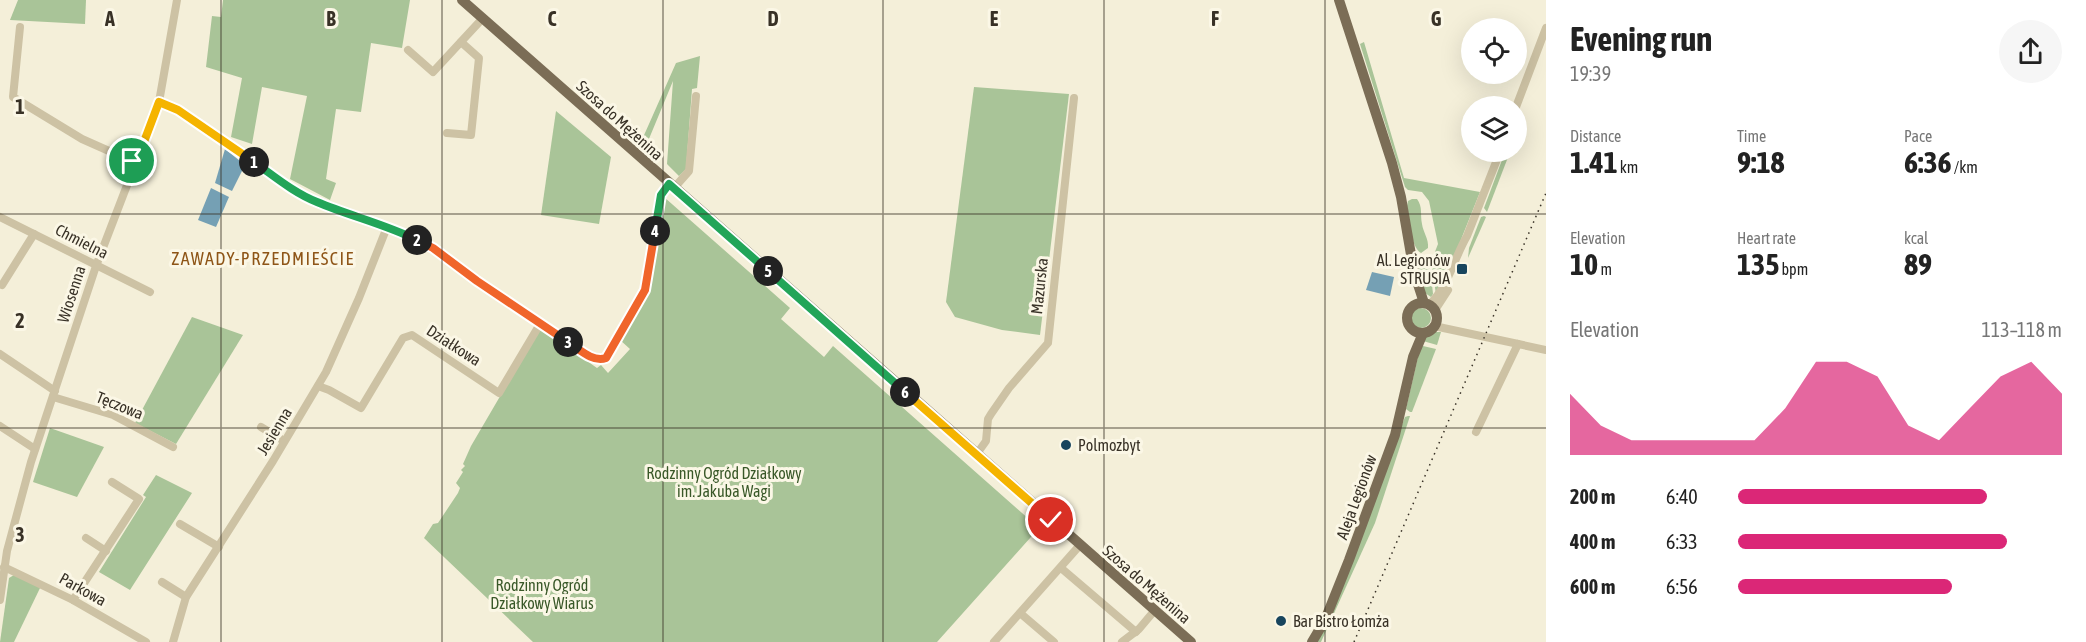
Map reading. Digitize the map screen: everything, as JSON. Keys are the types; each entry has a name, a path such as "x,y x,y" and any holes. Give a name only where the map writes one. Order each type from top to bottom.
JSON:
{"main road":[{"name":"Szosa do Mężenina","path":"462,0 1191,642"},
{"path":"1339,0 1392,163 1403,206 1414,272 1426,306 1437,315 1434,326 1418,331 1407,319 1409,310 1426,306"},
{"name":"Aleja Legionów","path":"1312,642 1346,569 1395,435 1418,331"}],"street":[{"name":"Wiosenna","path":"0,600 4,567 35,449 96,266 159,102 177,0"},
{"path":"408,50 433,72 483,18"},
{"path":"20,27 13,97 81,139 136,163"},
{"path":"1521,96 1543,46 1546,28"},
{"path":"447,133 471,135 479,58 461,42"},
{"path":"159,102 178,110 315,202 387,227 433,248 540,324 593,358 600,360 606,358 645,290 661,195 689,171 696,96"},
{"name":"Mazurska","path":"976,455 986,441 988,419 991,414 1009,388 1048,344 1074,98"},
{"path":"1426,306 1454,279 1466,248 1467,236 1496,162"},
{"name":"Chmielna","path":"0,217 150,292"},
{"name":"Jesienna","path":"173,642 186,597 219,547 334,357 387,227"},
{"path":"2,285 34,234"},
{"name":"Działkowa","path":"318,386 361,408 403,338 412,335 499,393 540,324"},
{"path":"1434,326 1546,350"},
{"path":"1476,432 1518,344"},
{"name":"Tęczowa","path":"0,354 54,394 113,415 173,447"},
{"path":"0,426 35,449"},
{"path":"261,427 284,441"},
{"path":"73,600 139,499 112,482"},
{"path":"180,524 219,547"},
{"path":"86,538 106,551"},
{"path":"994,642 1080,545"},
{"name":"Parkowa","path":"4,567 73,600 146,642"},
{"path":"1061,568 1136,632"},
{"path":"162,582 186,597"},
{"path":"1122,642 1136,632 1155,610"},
{"path":"1020,613 1054,642"}],"green space":[{"path":"18,0 86,0 85,24 10,20"},
{"path":"223,0 410,0 402,48 371,43 361,112 336,109 326,179 336,183 330,200 290,179 307,96 262,87 252,144 231,137 242,78 206,67 212,16 221,17"},
{"path":"1364,42 1404,178 1480,192 1446,277 1436,294 1431,262 1438,244 1429,201 1422,192 1408,190 1405,187 1360,44"},
{"path":"700,56 697,88 692,89 686,169 679,176 667,164 673,81 646,146 641,142 676,63"},
{"path":"974,87 1069,94 1040,335 1002,330 955,317 946,302"},
{"path":"556,111 611,157 599,224 541,215"},
{"path":"1501,162 1506,162 1487,212 1484,208"},
{"name":"Rodzinny Ogród Działkowy im. Jakuba Wagi","path":"664,197 790,308 781,319 824,357 833,346 1039,528 937,642 533,642 424,538 433,524 438,523 458,493 460,488 456,483 463,472 461,470 465,466 463,464 471,446 540,328 597,368 601,365 608,373 630,349 620,340 650,291"},
{"path":"1417,199 1420,205 1428,242 1428,248 1421,253 1417,250 1411,232 1407,206 1408,201"},
{"path":"1481,217 1486,217 1468,258 1469,248"},
{"path":"1429,257 1433,294 1431,297 1425,293 1419,268 1421,260"},
{"path":"1421,308 1428,311 1431,318 1428,325 1421,328 1414,325 1411,318 1414,311"},
{"path":"192,317 243,335 176,444 135,423"},
{"path":"1441,332 1437,345 1423,341 1425,337"},
{"path":"1423,346 1436,349 1412,412 1410,412 1406,409 1420,348"},
{"path":"1410,416 1375,523 1321,642 1317,642 1405,417"},
{"path":"50,428 104,447 77,497 33,482"},
{"path":"156,475 192,493 130,590 99,572 146,497 143,495"},
{"path":"14,575 41,586 14,642 0,642 9,578"}],"water":[{"path":"225,149 245,165 232,191 215,183"},
{"path":"211,188 229,197 216,227 198,220"},
{"path":"1372,272 1394,277 1390,296 1366,290"}],"railway":[{"path":"1354,642 1546,193"}],"place":[{"name":"Al. Legionów STRUSIA","path":"1462,269"},
{"name":"Polmozbyt","path":"1066,445"},
{"name":"Bar Bistro Łomża","path":"1281,621"}],"district":[{"name":"ZAWADY-PRZEDMIEŚCIE","path":"263,259"}],"route":[{"path":"132,161 136,163 159,102 168,105 219,137 300,194 315,202 380,224 433,248 540,324 593,358 600,360 606,358 645,290 661,195 669,184 1051,520"}],"park label":[{"name":"Rodzinny Ogród Działkowy Wiarus","path":"542,594"}]}
